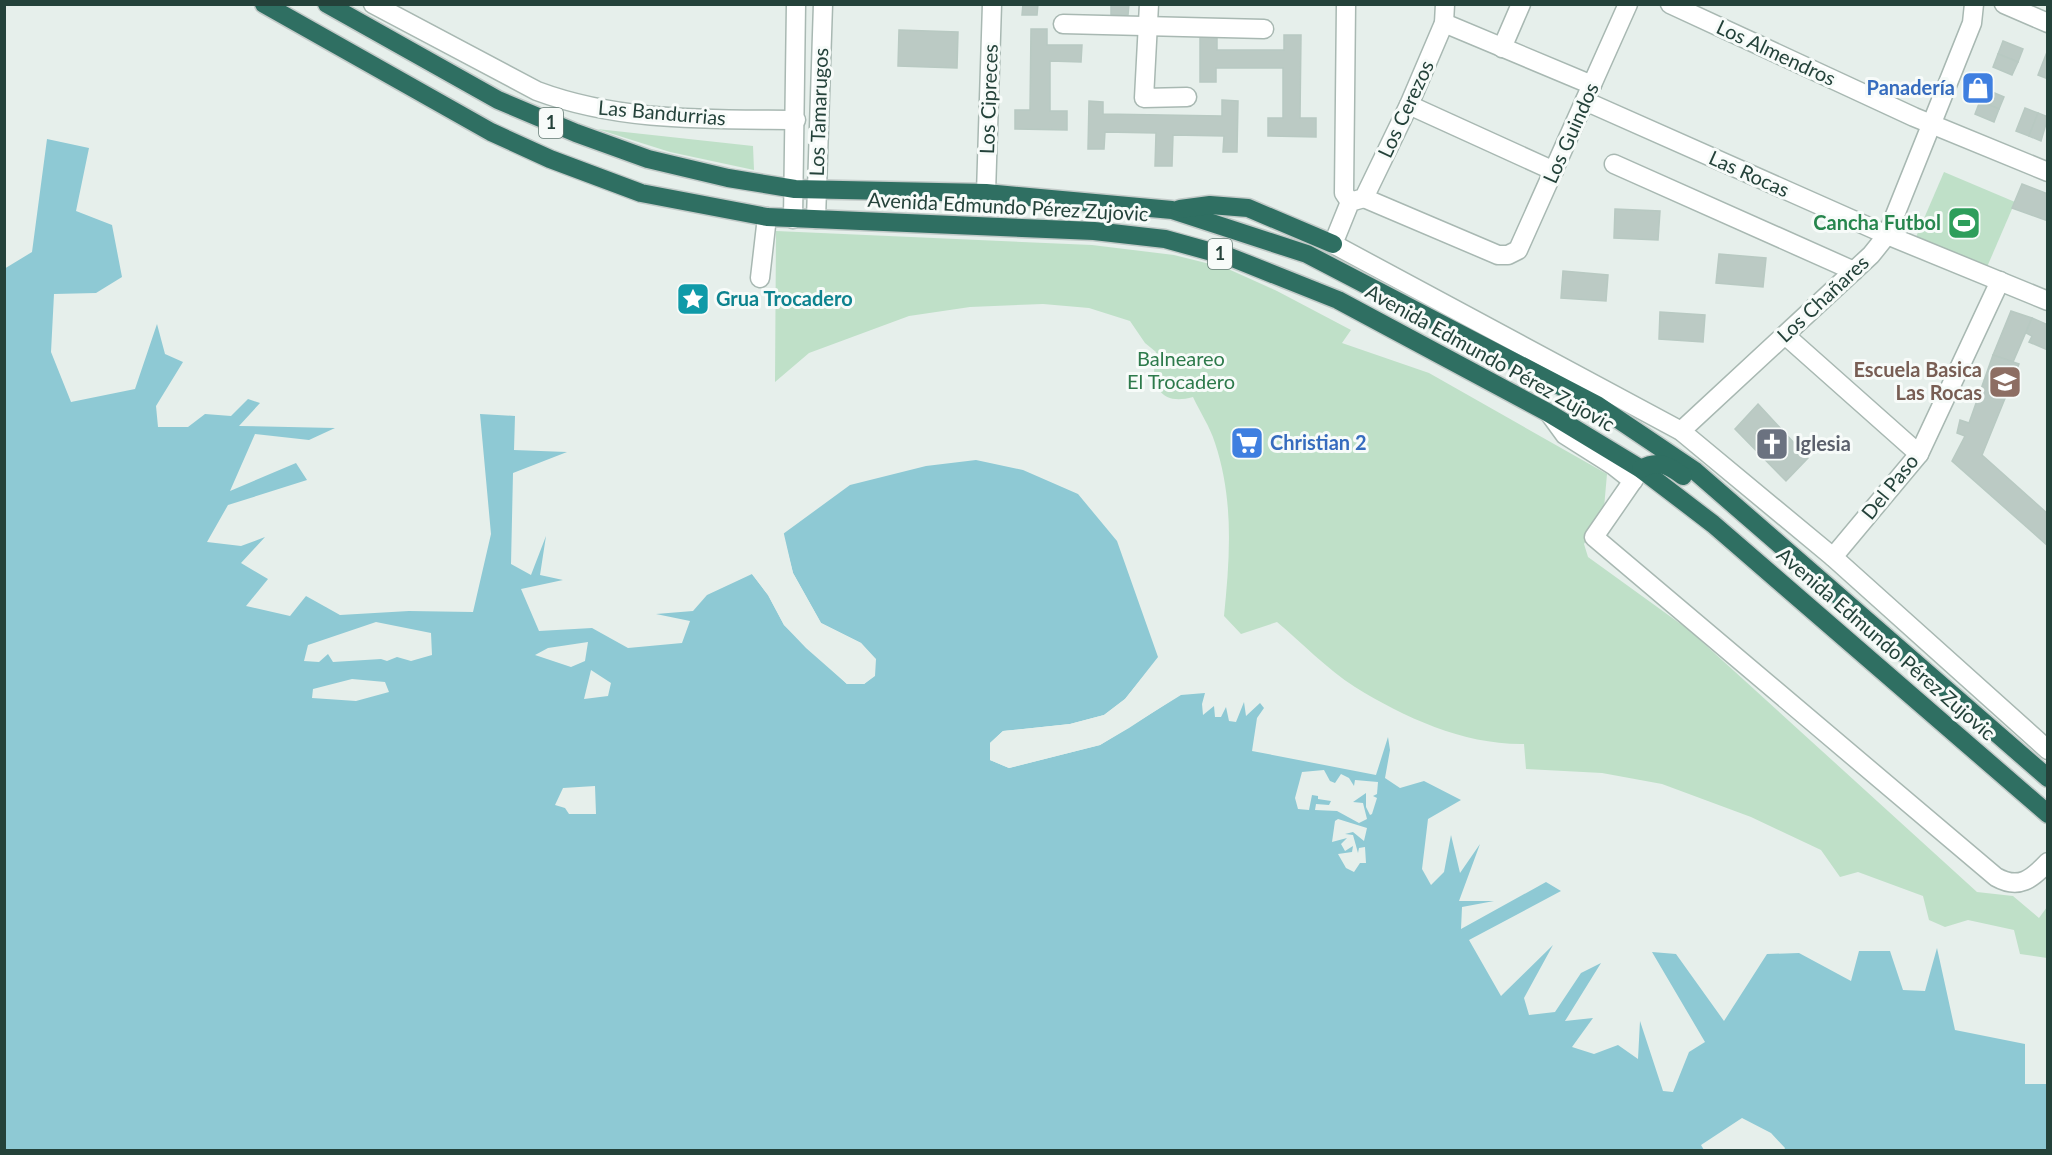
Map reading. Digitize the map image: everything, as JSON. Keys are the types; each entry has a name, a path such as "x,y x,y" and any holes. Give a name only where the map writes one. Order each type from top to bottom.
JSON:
{"highway":[{"name":"Avenida Edmundo Pérez Zujovic","path":"264,4 491,132 550,159 641,193 767,218 1094,231 1165,240 1220,254 1338,300 1547,412 1637,475 1713,524 2048,814"},
{"name":"Avenida Edmundo Pérez Zujovic","path":"327,4 498,100 576,133 648,159 728,178 795,189 986,193 1172,210 1307,254 1597,405 1695,471 2048,778"},
{"path":"1172,210 1210,205 1248,208 1332,244"},
{"path":"1637,475 1650,463 1663,463 1716,501 1736,505"}],"street":[{"name":"Las Bandurrias","path":"373,4 537,91 561,99 618,112 655,116 796,120"},
{"name":"Los Tamarugos","path":"793,219 796,4"},
{"name":"Los Tamarugos","path":"816,219 823,4"},
{"name":"Los Cipreces","path":"986,193 992,4"},
{"path":"1149,4 1144,98 1187,97"},
{"name":"Los Cerezos","path":"1346,4 1344,193 1357,200"},
{"path":"1502,48 1521,4"},
{"name":"Los Guindos","path":"1357,200 1498,255 1508,255 1518,250 1628,4"},
{"name":"Los Almendros","path":"1670,4 1931,124 2048,172"},
{"name":"Los Chañares","path":"1681,430 1854,271 1887,235 1972,23 1974,4"},
{"path":"2004,4 2048,23"},
{"path":"1444,14 1502,48 1588,93"},
{"name":"Los Cerezos","path":"1332,244 1409,105 1444,14"},
{"path":"1064,24 1264,29"},
{"name":"Las Rocas","path":"1588,93 1887,235 2048,301"},
{"path":"1409,105 1554,171"},
{"path":"1614,164 1854,271"},
{"path":"760,278 767,218"},
{"name":"Avenida Edmundo Pérez Zujovic","path":"1332,244 1681,430 1833,557 2048,750"},
{"name":"Del Paso","path":"1833,557 1919,454 2000,281"},
{"path":"1785,335 1919,454"},
{"path":"1637,475 1594,537 1996,877 2009,884 2020,882 2033,877 2048,862"}],"green space":[{"path":"597,129 753,146 754,170 670,152"},
{"name":"Cancha Futbol","path":"1944,172 2015,202 1987,267 1916,237"},
{"name":"Balneareo El Trocadero","path":"776,231 1092,245 1174,255 1226,268 1277,291 1351,330 1342,343 1429,373 1607,474 1604,508 1584,544 1588,557 1689,630 1977,892 2013,896 2039,918 2047,907 2047,958 2020,954 2014,930 1968,920 1945,927 1929,920 1923,896 1858,872 1840,877 1821,850 1751,817 1662,784 1602,773 1526,769 1524,744 1480,740 1458,735 1394,709 1345,680 1277,622 1241,634 1224,616 1229,550 1228,507 1221,464 1213,437 1193,397 1171,398 1159,389 1154,373 1156,352 1145,343 1130,321 1089,308 1043,304 970,307 909,316 809,353 775,382"}],"water":[{"path":"47,139 89,148 76,211 112,225 122,277 96,293 54,294 51,352 71,402 135,389 157,324 165,354 183,362 156,406 158,427 188,427 205,414 231,416 248,399 260,403 239,426 335,428 309,440 255,434 230,491 296,463 307,480 228,505 207,542 241,546 265,537 241,563 268,579 246,606 290,616 306,596 340,615 409,611 473,612 491,534 480,414 515,416 514,450 567,452 513,473 511,564 531,575 546,536 540,575 563,580 521,589 539,631 592,628 628,648 682,643 690,621 656,614 693,611 707,595 752,574 768,595 784,625 847,684 864,684 874,676 875,659 861,643 821,623 793,573 783,534 850,485 926,466 976,460 1023,470 1078,494 1117,541 1158,657 1125,699 1104,715 1070,724 1003,731 990,743 990,760 1009,768 1100,745 1181,695 1205,693 1202,704 1203,715 1214,706 1215,717 1221,717 1226,707 1229,721 1236,722 1244,702 1246,716 1260,703 1264,708 1257,718 1252,751 1376,775 1388,737 1390,750 1385,778 1400,788 1424,781 1461,800 1428,819 1422,869 1431,885 1444,872 1451,835 1460,873 1480,844 1459,901 1494,901 1462,907 1461,929 1546,882 1561,891 1469,940 1501,996 1553,945 1524,998 1529,1015 1555,1012 1581,973 1601,963 1565,1021 1593,1018 1572,1047 1594,1054 1618,1045 1638,1059 1640,1021 1663,1091 1673,1092 1689,1052 1705,1042 1652,952 1676,954 1724,1021 1767,954 1799,953 1851,981 1859,951 1890,951 1903,990 1925,991 1937,948 1955,1030 2025,1044 2025,1084 2048,1084 2047,1150 1784,1150 1785,1148 1771,1133 1742,1118 1701,1145 1704,1150 5,1150 4,269 32,252","holes":["376,622 431,633 432,655 411,661 397,657 387,661 381,659 333,662 328,654 319,662 304,661 308,645","588,642 585,661 571,667 535,655 548,648","591,670 611,683 608,696 584,699","352,679 385,682 389,692 356,701 312,698 313,689","1324,770 1330,781 1335,783 1341,774 1349,778 1354,786 1355,780 1378,782 1377,794 1373,796 1377,798 1372,814 1370,815 1366,807 1366,793 1353,802 1363,803 1367,819 1359,823 1337,811 1315,810 1316,804 1329,805 1331,801 1318,799 1318,796 1312,795 1309,810 1298,809 1295,798 1302,772","595,786 596,814 569,814 565,808 555,805 563,788","1338,819 1367,828 1364,841 1353,832 1345,834 1353,835 1358,853 1359,848 1365,847 1366,863 1360,863 1354,872 1346,868 1338,854 1352,852 1353,846 1345,851 1341,844 1347,838 1332,842 1335,821"]}],"pier":[{"path":"783,530 793,573 821,623 861,643 876,659 875,676 864,684 847,684 806,648 784,625 768,595 752,574 752,571 771,593 786,623 848,681 863,681 872,675 872,660 859,646 818,624 790,574 780,535"},
{"path":"1161,655 1127,702 1106,717 1070,727 1004,733 993,744 993,758 1009,765 1099,742 1184,692 1129,728 1100,745 1009,768 990,760 990,743 1003,731 1070,724 1104,715 1125,699"}],"building":[{"path":"1023,4 1038,4 1037,15 1022,15"},
{"path":"1129,4 1128,15 1111,15 1111,5 1100,5"},
{"path":"1031,29 1047,29 1047,45 1082,45 1081,62 1050,61 1050,111 1067,111 1067,130 1015,129 1015,110 1030,110"},
{"path":"899,30 958,32 957,68 898,66"},
{"path":"1200,32 1217,32 1217,50 1284,50 1284,35 1301,35 1300,118 1316,118 1316,137 1268,136 1268,118 1283,118 1283,68 1216,68 1216,82 1200,82"},
{"path":"2003,41 2023,49 2018,62 1998,54"},
{"path":"2048,52 2048,79 2038,75"},
{"path":"1998,54 2018,62 2012,75 1993,67"},
{"path":"1985,89 2004,97 1999,109 1980,101"},
{"path":"1222,100 1238,101 1237,152 1223,152 1224,136 1173,135 1172,166 1155,166 1156,133 1105,132 1104,149 1088,149 1089,101 1103,102 1103,114 1222,116"},
{"path":"1980,101 1999,109 1994,122 1975,114"},
{"path":"2025,108 2038,113 2029,136 2016,131"},
{"path":"2038,113 2048,117 2041,141 2029,136"},
{"path":"2022,184 2048,194 2048,221 2012,208"},
{"path":"1615,209 1660,211 1658,240 1614,238"},
{"path":"1719,254 1766,258 1763,287 1716,283"},
{"path":"1563,271 1608,275 1606,301 1561,298"},
{"path":"2011,311 2032,318 2013,362 1993,355"},
{"path":"1660,312 1705,315 1703,342 1659,339"},
{"path":"2032,318 2048,325 2048,350 2029,342 2032,336 2026,333"},
{"path":"1993,355 2019,364 1982,455 2048,514 2048,546 1952,461 1965,436 1957,433 1960,420 1969,423"},
{"name":"Iglesia","path":"1758,404 1808,458 1786,481 1735,429"}],"place":[{"name":"Panadería","path":"1978,88"},
{"name":"Cancha Futbol","path":"1964,223"},
{"name":"Grua Trocadero","path":"693,299"},
{"name":"Escuela Basica Las Rocas","path":"2005,382"},
{"name":"Christian 2","path":"1247,443"},
{"name":"Iglesia","path":"1772,444"}]}
